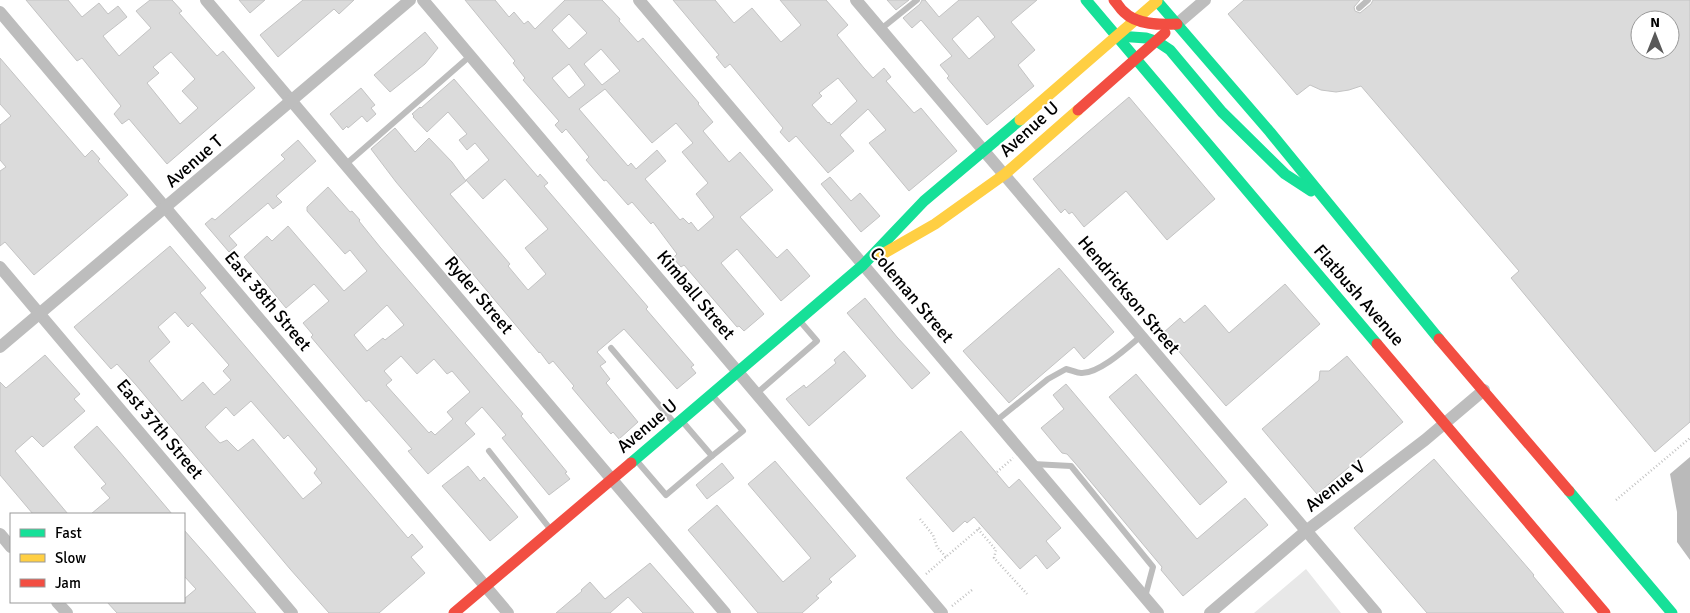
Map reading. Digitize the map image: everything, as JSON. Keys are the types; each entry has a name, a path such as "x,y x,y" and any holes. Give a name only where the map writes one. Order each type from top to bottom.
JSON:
{"main road":[{"name":"Flatbush Avenue","path":"1086,0 1605,613"},
{"path":"1114,0 1126,14 1162,25 1177,24"},
{"name":"Avenue U","path":"454,613 863,265 924,201 1118,36 1157,0"},
{"name":"Flatbush Avenue","path":"1157,0 1325,199 1454,357 1672,613"},
{"name":"Avenue U","path":"863,265 935,224 1004,174 1156,40 1177,24"},
{"path":"1118,36 1138,36 1156,40 1170,50 1222,112 1285,174 1325,199"}],"street":[{"name":"Ryder Street","path":"206,0 725,613"},
{"name":"Avenue T","path":"0,347 410,0"},
{"name":"Kimball Street","path":"423,0 917,583 946,610"},
{"name":"Coleman Street","path":"639,0 1158,613"},
{"name":"Hendrickson Street","path":"856,0 1376,613"},
{"name":"Avenue U","path":"1177,24 1205,0"},
{"name":"East 38th Street","path":"0,12 508,613"},
{"name":"East 37th Street","path":"0,267 292,613"},
{"name":"Avenue V","path":"1210,613 1306,531 1484,390"},
{"path":"0,534 10,546"},
{"path":"59,603 67,613"}],"lane":[{"path":"881,29 917,0"},
{"path":"1359,8 1368,0"},
{"path":"345,164 470,56"},
{"path":"756,394 818,341 799,320"},
{"path":"996,421 1048,379 1066,369 1082,374 1093,371 1122,352 1141,336"},
{"path":"611,348 712,456"},
{"path":"635,459 666,495 742,431 712,394"},
{"path":"488,451 552,531"},
{"path":"1032,464 1070,466 1153,567 1145,597"}],"path":[{"path":"1616,500 1690,438"},
{"path":"997,472 1021,451"},
{"path":"920,519 934,535 937,547 946,557"},
{"path":"917,583 982,526"},
{"path":"978,529 996,550 994,558 1027,594"},
{"path":"946,610 972,590"}],"shaded area":[{"path":"1690,457 1690,560 1677,542 1677,512 1670,474"},
{"path":"1306,569 1341,613 1254,613"}],"building":[{"path":"26,0 68,0 82,17 99,3 108,14 118,6 127,17 103,36 119,56 151,28 136,11 150,0 172,0 182,11 179,13 217,56 223,51 255,88 167,164 129,119 122,124 114,114 121,106 82,58 77,61","holes":["171,52 195,79 182,91 198,108 180,124 147,83 159,73 153,67"]},
{"path":"239,0 265,0 250,13"},
{"path":"303,0 354,0 339,14 334,9 278,57 260,35"},
{"path":"465,0 495,0 509,17 514,12 524,24 528,21 535,29 565,0 602,0 638,42 643,38 699,103 713,122 703,131 729,162 740,152 773,190 740,217 777,258 787,249 810,276 781,301 737,249 721,263 764,314 744,331 739,326 737,327 684,265 681,267 673,258 677,254 653,222 651,224 632,202 628,205 586,160 589,157 566,129 562,133 555,125 559,121 523,80 525,78 513,63 515,61","holes":["569,14 587,33 569,49 552,30","601,49 620,71 602,85 584,64","569,64 585,85 569,98 552,78","605,89 652,143 676,123 693,143 682,152 708,183 696,194 714,217 698,231 691,222 689,224 683,218 680,220 645,179 666,161 657,150 636,169 631,163 628,166 579,109"]},
{"path":"673,0 715,0 734,23 752,8 781,42 801,25 780,0 826,0 848,25 837,35 864,68 873,78 884,68 891,77 886,81 914,113 921,108 957,151 909,191 869,143 886,130 868,109 840,135 854,151 828,173 796,136 789,142 780,132 783,128 730,64 725,68 716,57 719,55","holes":["838,78 857,101 831,125 812,105 822,96 819,93"]},
{"path":"887,0 909,0 896,10"},
{"path":"922,0 925,0 939,17 959,0 1037,0 1011,22 1035,50 1018,65 1034,86 987,125 947,78 949,76 940,65 952,56 921,20 912,28 903,18 920,4","holes":["978,16 995,37 969,59 952,39"]},
{"path":"1244,0 1360,0 1354,7 1355,11 1360,13 1373,0 1690,0 1690,422 1655,452 1511,278 1519,271 1361,86 1336,92 1321,90 1310,85 1297,95 1228,14"},
{"path":"425,32 438,48 425,64 390,92 374,75"},
{"path":"0,58 85,157 92,150 100,159 98,161 128,195 34,275 5,242 0,246 0,171 6,167 0,160 0,125 11,116 0,104"},
{"path":"454,79 538,177 540,174 548,183 544,186 648,307 646,309 694,365 691,367 696,373 677,389 624,329 597,352 606,362 600,366 610,379 606,383 638,422 619,439 613,432 611,434 572,388 574,386 553,361 549,364 539,353 396,182 371,149 395,128 415,152 429,138 452,162 466,181 450,194 510,264 508,266 528,290 546,274 525,248 548,229 505,179 483,199 466,180 489,160 475,143 467,150 459,140 467,134 448,112 427,132 413,117 412,114"},
{"path":"361,88 375,105 371,108 376,114 367,122 362,116 343,130 330,114"},
{"path":"1129,97 1215,199 1167,240 1126,191 1084,227 1072,212 1069,214 1065,209 1061,213 1033,179"},
{"path":"298,140 316,161 276,196 282,202 273,209 268,203 229,236 237,245 229,252 205,224 212,218 215,220 285,159 281,155"},
{"path":"830,177 851,201 860,193 880,216 861,232 821,184"},
{"path":"328,187 350,212 352,211 380,247 523,414 521,416 567,472 565,473 570,479 549,495 502,438 506,435 482,407 465,423 475,434 428,474 408,451 412,449 369,400 366,402 311,337 313,335 303,323 329,301 314,284 286,308 244,257 267,236 272,241 288,226 344,291 367,271 350,250 345,254 307,211 307,207","holes":["387,305 404,325 367,351 354,335","401,356 417,374 434,359 447,374 452,371 470,392 447,412 453,419 435,435 431,431 429,433 386,385 392,380 384,371"]},
{"path":"170,246 206,288 200,293 408,538 412,534 423,547 411,557 425,573 379,613 329,613 136,385 117,364 111,369 74,327","holes":["175,312 188,327 192,323 229,365 223,371 231,380 214,395 203,382 182,401 149,361 170,342 158,327","251,401 284,439 288,435 317,469 314,473 322,483 303,499 253,439 238,451 227,440 220,443 205,427 226,407 234,416"]},
{"path":"1059,268 1114,332 1084,359 1074,347 1009,403 963,351"},
{"path":"1285,284 1320,324 1226,406 1163,333 1180,318 1184,323 1205,305 1229,333"},
{"path":"865,298 930,373 912,389 847,313"},
{"path":"844,351 866,376 809,426 786,399 804,385 806,388 836,363 834,360"},
{"path":"45,355 80,394 74,399 85,411 43,447 32,436 15,451 67,513 32,513 0,475 0,382 6,388"},
{"path":"1347,356 1403,422 1317,494 1262,429 1319,380 1320,371 1329,371"},
{"path":"1136,374 1227,482 1200,505 1109,397"},
{"path":"1066,384 1197,539 1245,498 1268,525 1183,596 1161,570 1162,567 1075,463 1067,454 1062,453 1041,428 1064,409 1053,395"},
{"path":"97,426 171,513 92,513 110,498 101,488 106,484 74,447"},
{"path":"961,431 1009,488 1019,479 1061,528 1046,541 1060,558 1047,569 1036,555 1020,569 974,517 967,523 965,521 953,532 906,478"},
{"path":"1434,459 1534,575 1564,613 1427,613 1354,528"},
{"path":"775,461 856,556 829,579 832,582 816,596 819,598 802,613 758,613 688,530 717,505 783,582 811,558 748,484"},
{"path":"722,463 734,478 707,499 696,485"},
{"path":"468,466 480,481 484,477 518,517 490,541 442,486"},
{"path":"185,531 256,613 117,613 108,603 185,603 185,598 196,589 185,577"},
{"path":"650,563 694,613 643,613 628,597 610,613 556,613 590,582 605,599"}],"traffic: fast":[{"path":"1086,0 1377,344"},
{"path":"1156,0 1270,132 1439,339"},
{"path":"1118,36 1146,38 1158,42 1170,50 1222,112 1285,174 1311,191"},
{"path":"631,463 863,265 924,201 1020,120"},
{"path":"1569,491 1672,613"}],"traffic: slow":[{"path":"1020,120 1157,1"},
{"path":"881,255 935,224 1005,174 1078,110"}],"traffic: jam":[{"path":"1114,0 1123,11 1135,20 1156,24 1177,24"},
{"path":"1078,110 1165,33"},
{"path":"1439,339 1569,491"},
{"path":"1377,344 1605,613"},
{"path":"454,613 631,463"}]}
